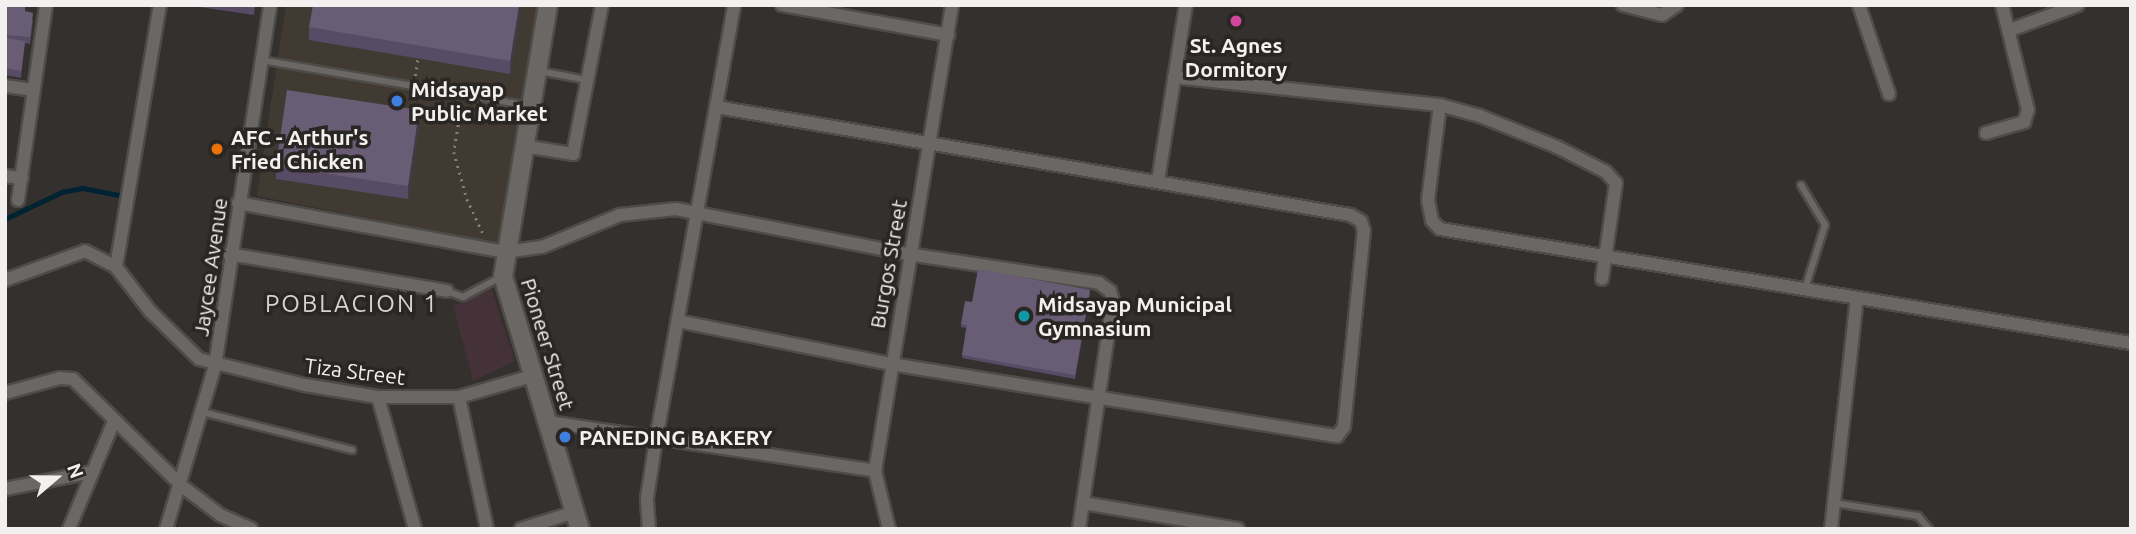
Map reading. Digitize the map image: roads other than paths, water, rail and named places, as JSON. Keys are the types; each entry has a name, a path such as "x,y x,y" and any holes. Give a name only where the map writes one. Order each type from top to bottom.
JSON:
{"main road":[{"name":"Pioneer Street","path":"548,5 524,146 497,251 577,520"}],"street":[{"path":"18,200 46,5"},
{"path":"116,267 160,5"},
{"name":"Jaycee Avenue","path":"166,529 182,486 215,366 229,254 270,5"},
{"path":"524,146 573,154 602,5"},
{"path":"649,529 647,498 656,440 734,5"},
{"path":"782,5 947,35"},
{"name":"Burgos Street","path":"889,529 875,471 908,254 952,5"},
{"path":"1158,181 1186,5"},
{"path":"1623,5 1656,15 1669,14 1677,5"},
{"path":"1859,5 1889,94"},
{"path":"1986,133 2024,122 2028,110 2010,30 2001,5"},
{"path":"2010,30 2078,5"},
{"path":"1174,77 1440,105 1480,116 1558,147 1614,177 1617,190 1602,279"},
{"path":"5,86 33,90"},
{"path":"1440,105 1428,200 1432,221 1440,229 2131,343"},
{"path":"678,321 891,364 1337,436 1344,427 1364,231 1361,221 1350,215 716,107"},
{"path":"5,176 22,178"},
{"path":"238,203 497,251 542,247 641,210 697,212 908,254 1099,283 1110,291 1113,301 1079,529"},
{"path":"5,280 78,252 116,267 188,351 215,366"},
{"path":"229,254 447,291"},
{"path":"1831,529 1857,298"},
{"name":"Tiza Street","path":"215,366 378,397 459,397 532,376"},
{"path":"5,393 60,378 73,379 182,486 220,515 251,529"},
{"path":"378,397 415,529"},
{"path":"459,397 487,529"},
{"path":"69,529 114,421"},
{"path":"549,422 875,471"},
{"path":"5,489 92,472"},
{"path":"1083,503 1238,529"},
{"path":"521,529 577,520"}],"lane":[{"path":"261,60 531,106"},
{"path":"538,71 589,80"},
{"path":"1801,185 1825,225 1805,289"},
{"path":"447,291 463,297 503,276"},
{"path":"202,412 352,450"},
{"path":"1832,502 1918,516 1929,529"}],"waterway":[{"path":"5,219 62,192 83,188 118,195"}],"place":[{"name":"St. Agnes Dormitory","path":"1236,21"},
{"name":"Midsayap Public Market","path":"397,101"},
{"name":"AFC - Arthur's Fried Chicken","path":"217,149"},
{"name":"Midsayap Municipal Gymnasium","path":"1024,316"},
{"name":"PANEDING BAKERY","path":"565,437"}],"district":[{"name":"POBLACION 1","path":"352,304"}]}
